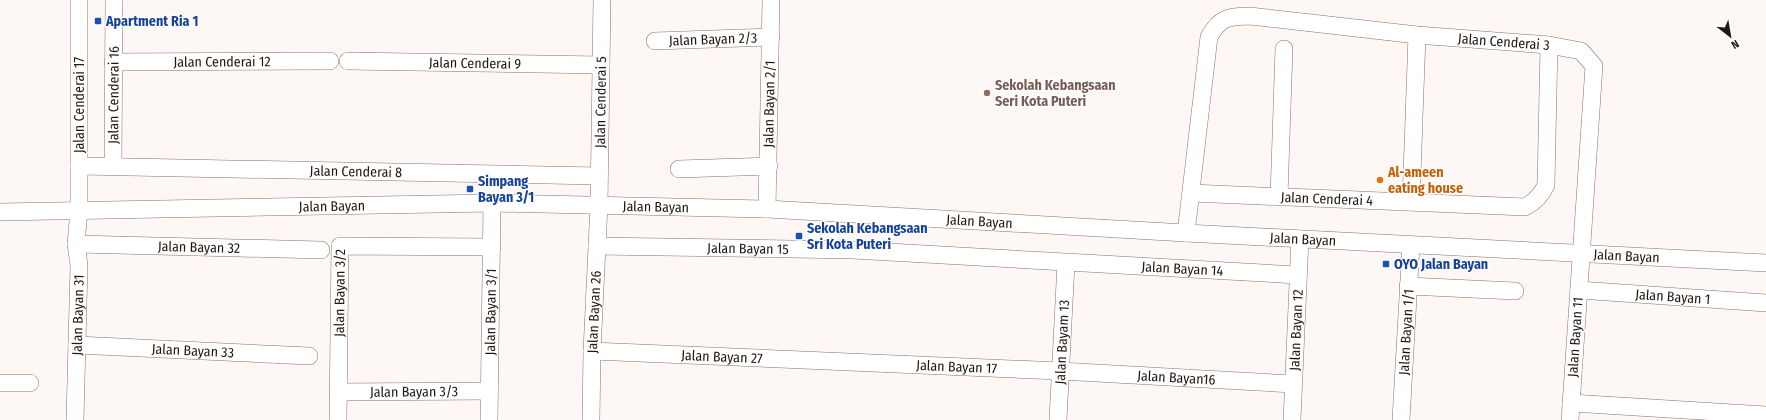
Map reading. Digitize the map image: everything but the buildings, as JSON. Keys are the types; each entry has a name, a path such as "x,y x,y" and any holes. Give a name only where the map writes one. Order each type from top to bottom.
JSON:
{"street":[{"name":"Jalan Cenderai 17","path":"79,0 79,210"},
{"name":"Jalan Cenderai 16","path":"113,166 114,0"},
{"name":"Jalan Cenderai 5","path":"599,205 602,0"},
{"name":"Jalan Bayan 2/1","path":"767,209 771,0"},
{"name":"Jalan Cenderai 3","path":"1192,193 1209,37 1221,21 1235,16 1250,16 1417,35 1549,45 1581,51 1594,66 1580,253"},
{"path":"1411,202 1417,35"},
{"name":"Jalan Bayan 2/3","path":"655,41 771,37"},
{"name":"Jalan Cenderai 4","path":"1192,193 1411,202 1514,208 1525,207 1533,203 1542,194 1546,185 1549,45"},
{"path":"1279,196 1284,49"},
{"name":"Jalan Cenderai 12","path":"113,62 330,61"},
{"name":"Jalan Cenderai 9","path":"348,61 601,65"},
{"name":"Jalan Cenderai 8","path":"79,166 599,176"},
{"path":"679,169 769,166"},
{"path":"1186,234 1192,193"},
{"name":"Jalan Bayan","path":"0,212 492,203 767,209 1186,234 1766,263"},
{"name":"Jalan Bayan 3/1","path":"489,420 492,203"},
{"name":"Jalan Bayan 26","path":"591,420 592,351 599,205"},
{"name":"Jalan Bayan 31","path":"75,420 78,265 76,244 79,210"},
{"name":"Jalan Bayan 12","path":"1292,420 1300,239"},
{"name":"Jalan Bayan 32","path":"76,244 321,250"},
{"name":"Jalan Bayan 1/1","path":"1401,420 1411,245"},
{"name":"Jalan Bayan 3/2","path":"338,420 340,246 492,247"},
{"name":"Jalan Bayan 15","path":"597,246 853,250 1066,263"},
{"name":"Jalan Bayan 11","path":"1570,412 1579,290 1580,253"},
{"name":"Jalan Bayan 14","path":"1066,263 1298,275"},
{"name":"Jalan Bayam 13","path":"1058,420 1066,263"},
{"path":"1408,286 1515,291"},
{"name":"Jalan Bayan 1","path":"1579,290 1766,303"},
{"name":"Jalan Bayan 33","path":"77,345 309,356"},
{"name":"Jalan Bayan 27","path":"592,351 853,362"},
{"name":"Jalan Bayan 17","path":"853,362 1060,371"},
{"name":"Jalan Bayan16","path":"1060,371 1293,384"},
{"path":"0,383 30,383"},
{"name":"Jalan Bayan 3/3","path":"338,392 489,391"},
{"path":"1570,412 1766,415"}],"place":[{"name":"Apartment Ria 1","path":"98,21"},
{"name":"Sekolah Kebangsaan Seri Kota Puteri","path":"987,93"},
{"name":"Al-ameen eating house","path":"1380,180"},
{"name":"Simpang Bayan 3/1","path":"470,189"},
{"name":"Sekolah Kebangsaan Sri Kota Puteri","path":"799,236"},
{"name":"OYO Jalan Bayan","path":"1386,264"}]}
